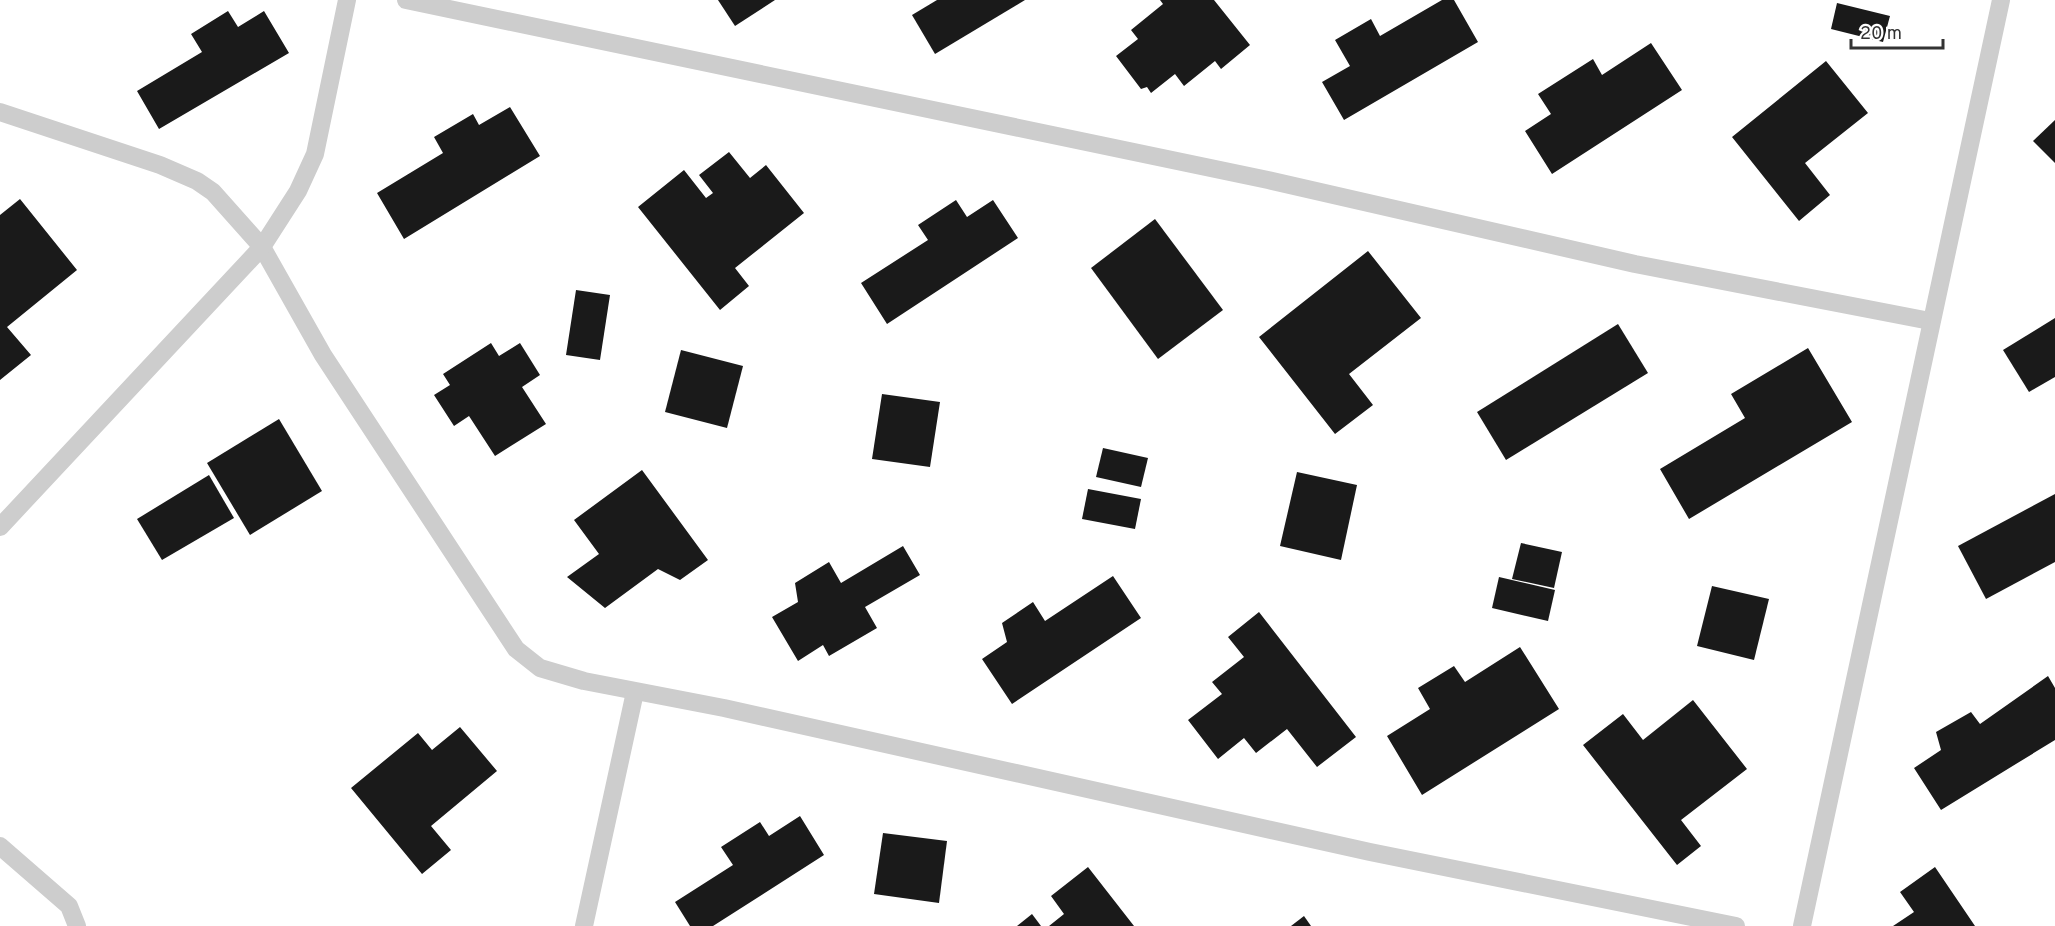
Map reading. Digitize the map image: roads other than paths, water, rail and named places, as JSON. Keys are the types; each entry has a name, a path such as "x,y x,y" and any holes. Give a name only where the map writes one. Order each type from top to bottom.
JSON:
{"lane":[{"path":"0,527 262,247 303,183 315,154 346,0"},
{"path":"406,0 1256,178 1635,264 1930,321"},
{"path":"1802,926 1930,321 2001,0"},
{"path":"0,112 160,165 197,181 213,192 262,247 323,355 516,650 540,668 634,692 724,708 1370,852 1736,926"},
{"path":"584,926 634,692"},
{"path":"0,846 69,906 77,926"}]}
